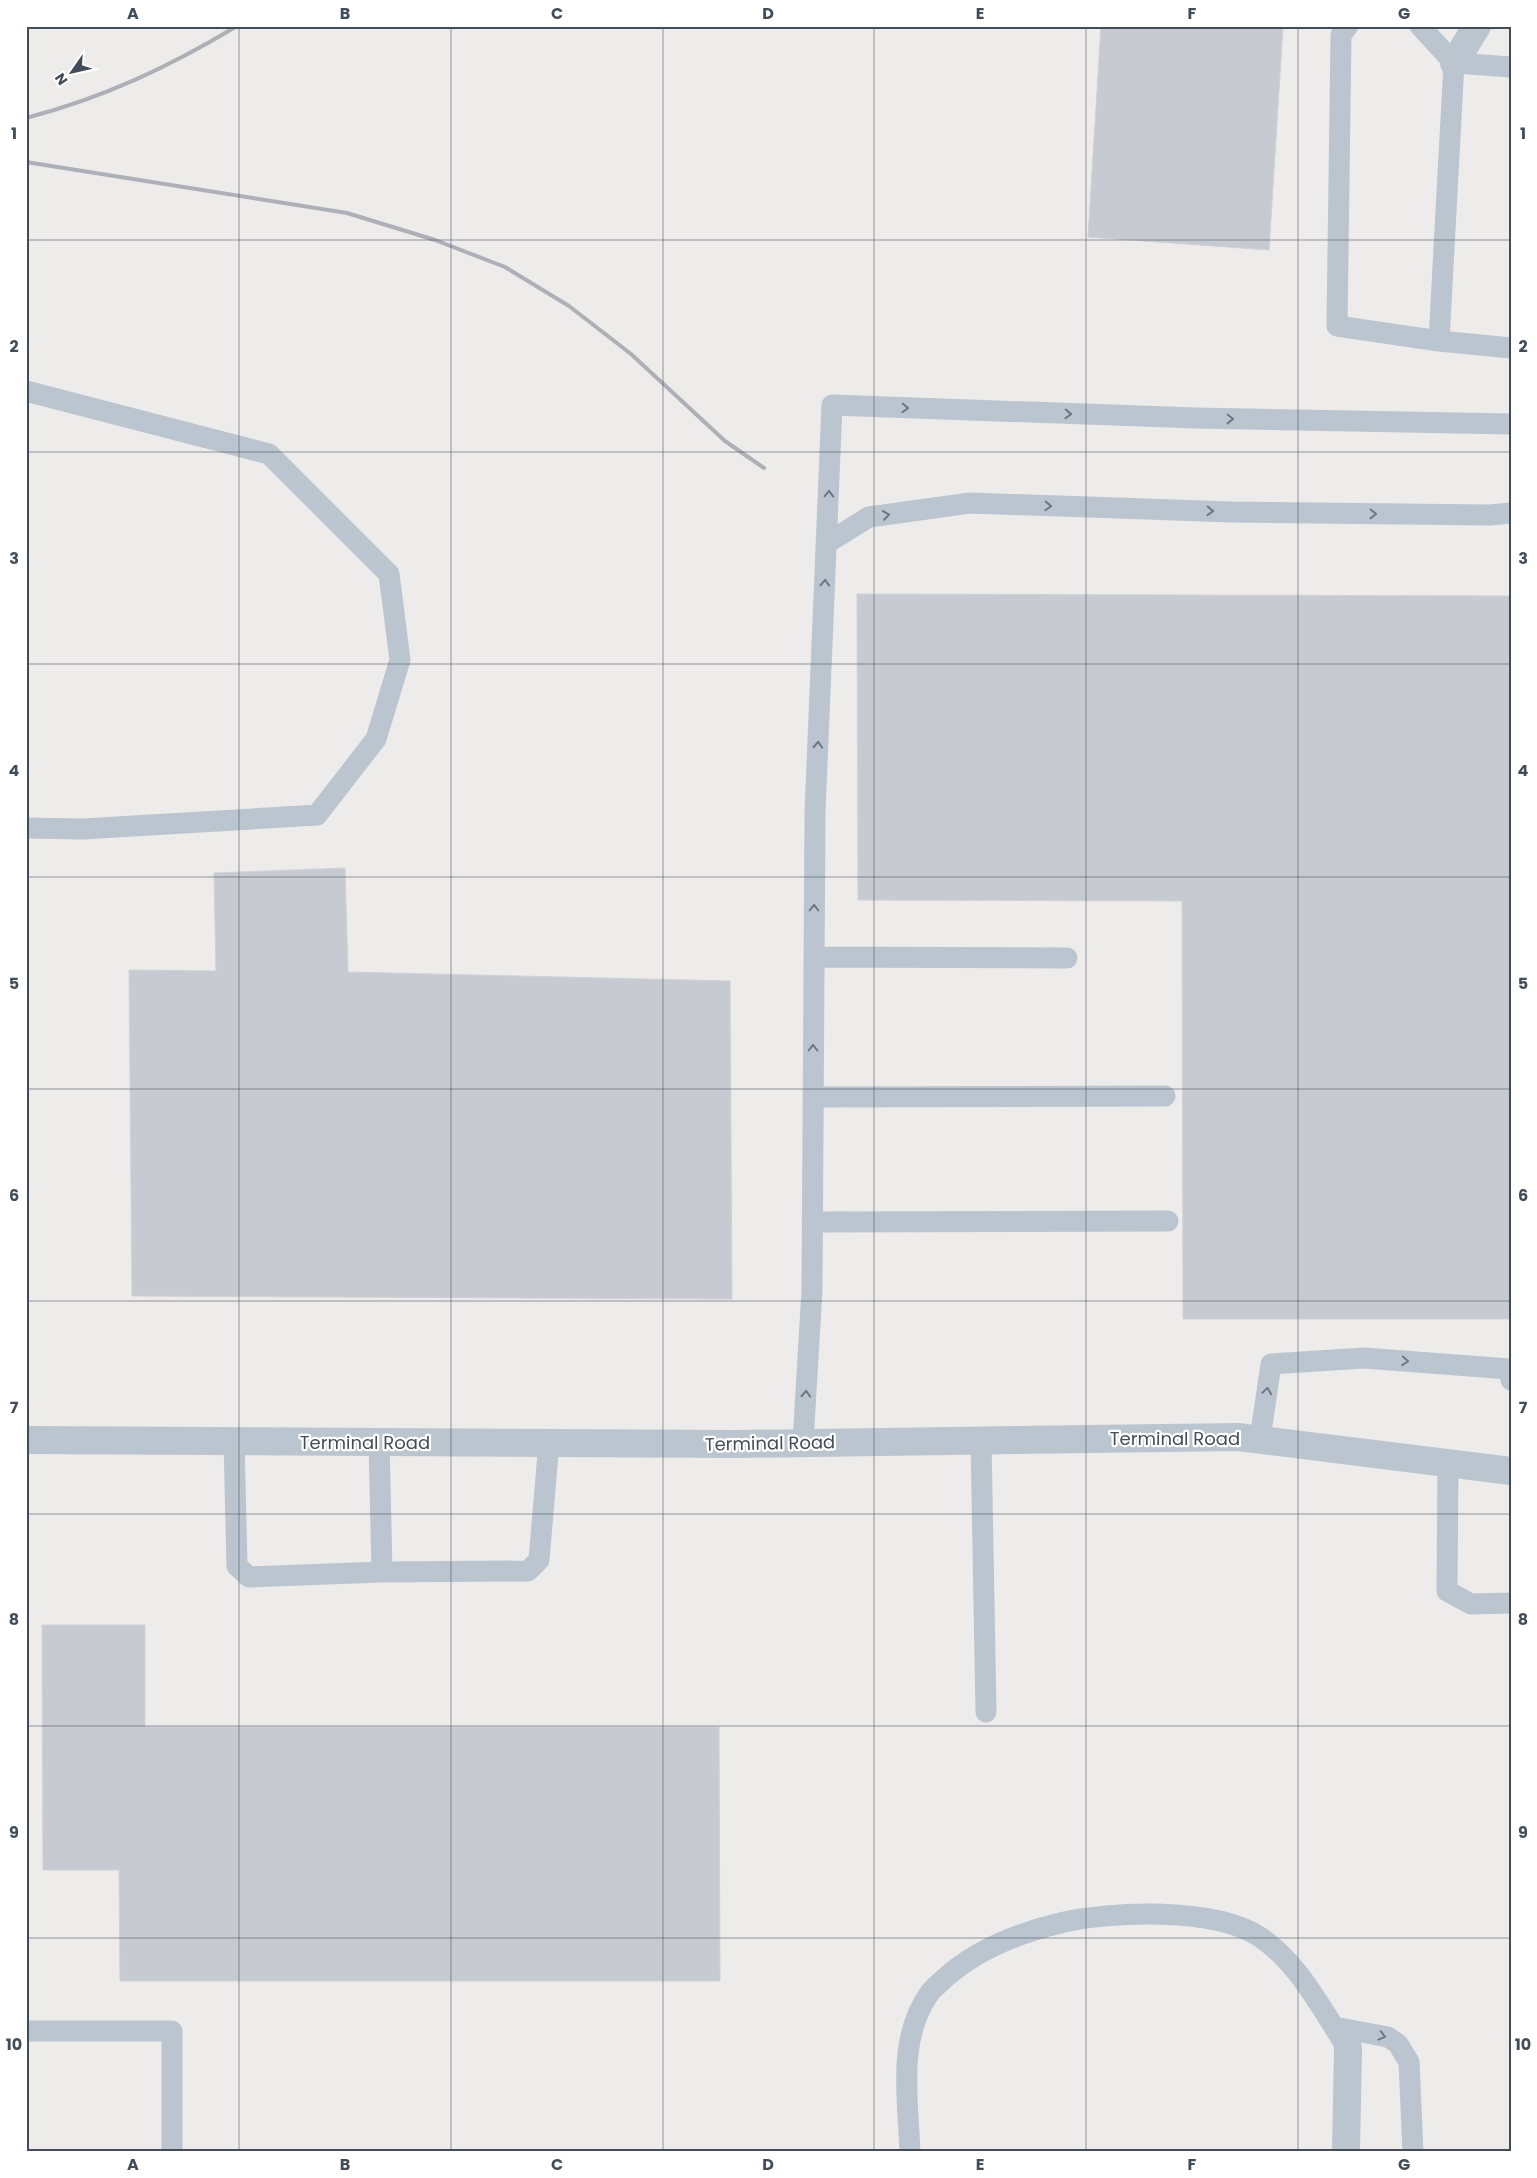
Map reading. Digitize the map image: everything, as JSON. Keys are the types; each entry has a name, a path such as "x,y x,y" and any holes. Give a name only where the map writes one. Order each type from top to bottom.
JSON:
{"street":[{"path":"1454,63 1477,26"},
{"name":"Terminal Road","path":"26,1440 803,1442 1238,1436 1511,1471"},
{"path":"1341,2038 1346,2152"}],"lane":[{"path":"1348,26 1341,35 1337,326 1439,341 1511,348"},
{"path":"1420,26 1454,63 1511,67"},
{"path":"1439,341 1454,63"},
{"path":"26,391 269,454 388,574 400,660 376,739 317,815 83,830 26,828"},
{"path":"803,1442 812,1290 815,812 832,405 1196,418 1511,424"},
{"path":"827,543 869,518 970,503 1232,512 1490,515 1511,513"},
{"path":"814,957 1067,958"},
{"path":"813,1097 1165,1096"},
{"path":"812,1222 1168,1221"},
{"path":"1260,1439 1271,1364 1364,1358 1509,1370 1511,1380"},
{"path":"981,1440 986,1712"},
{"path":"234,1441 236,1566 249,1577 382,1572 528,1571 540,1560 549,1442"},
{"path":"379,1442 382,1572"},
{"path":"1448,1463 1447,1591 1471,1604 1511,1603"},
{"path":"910,2152 906,2062 915,2020 929,1993 963,1962 1010,1940 1061,1923 1133,1914 1197,1916 1243,1928 1280,1951 1341,2038 1388,2037 1398,2044 1409,2062 1413,2152"},
{"path":"26,2031 172,2031 172,2152"}],"building":[{"path":"1101,26 1283,27 1269,250 1088,237"},
{"path":"857,594 1511,596 1511,1319 1183,1319 1182,901 858,900"},
{"path":"345,868 348,972 730,981 732,1299 132,1296 129,970 216,971 214,873"},
{"path":"42,1625 145,1625 145,1727 719,1727 720,1981 120,1981 119,1870 43,1870"}],"railway":[{"path":"26,118 82,101 135,80 186,55 237,26"},
{"path":"26,162 347,213 435,240 505,267 569,306 631,354 725,441 764,468"}]}
